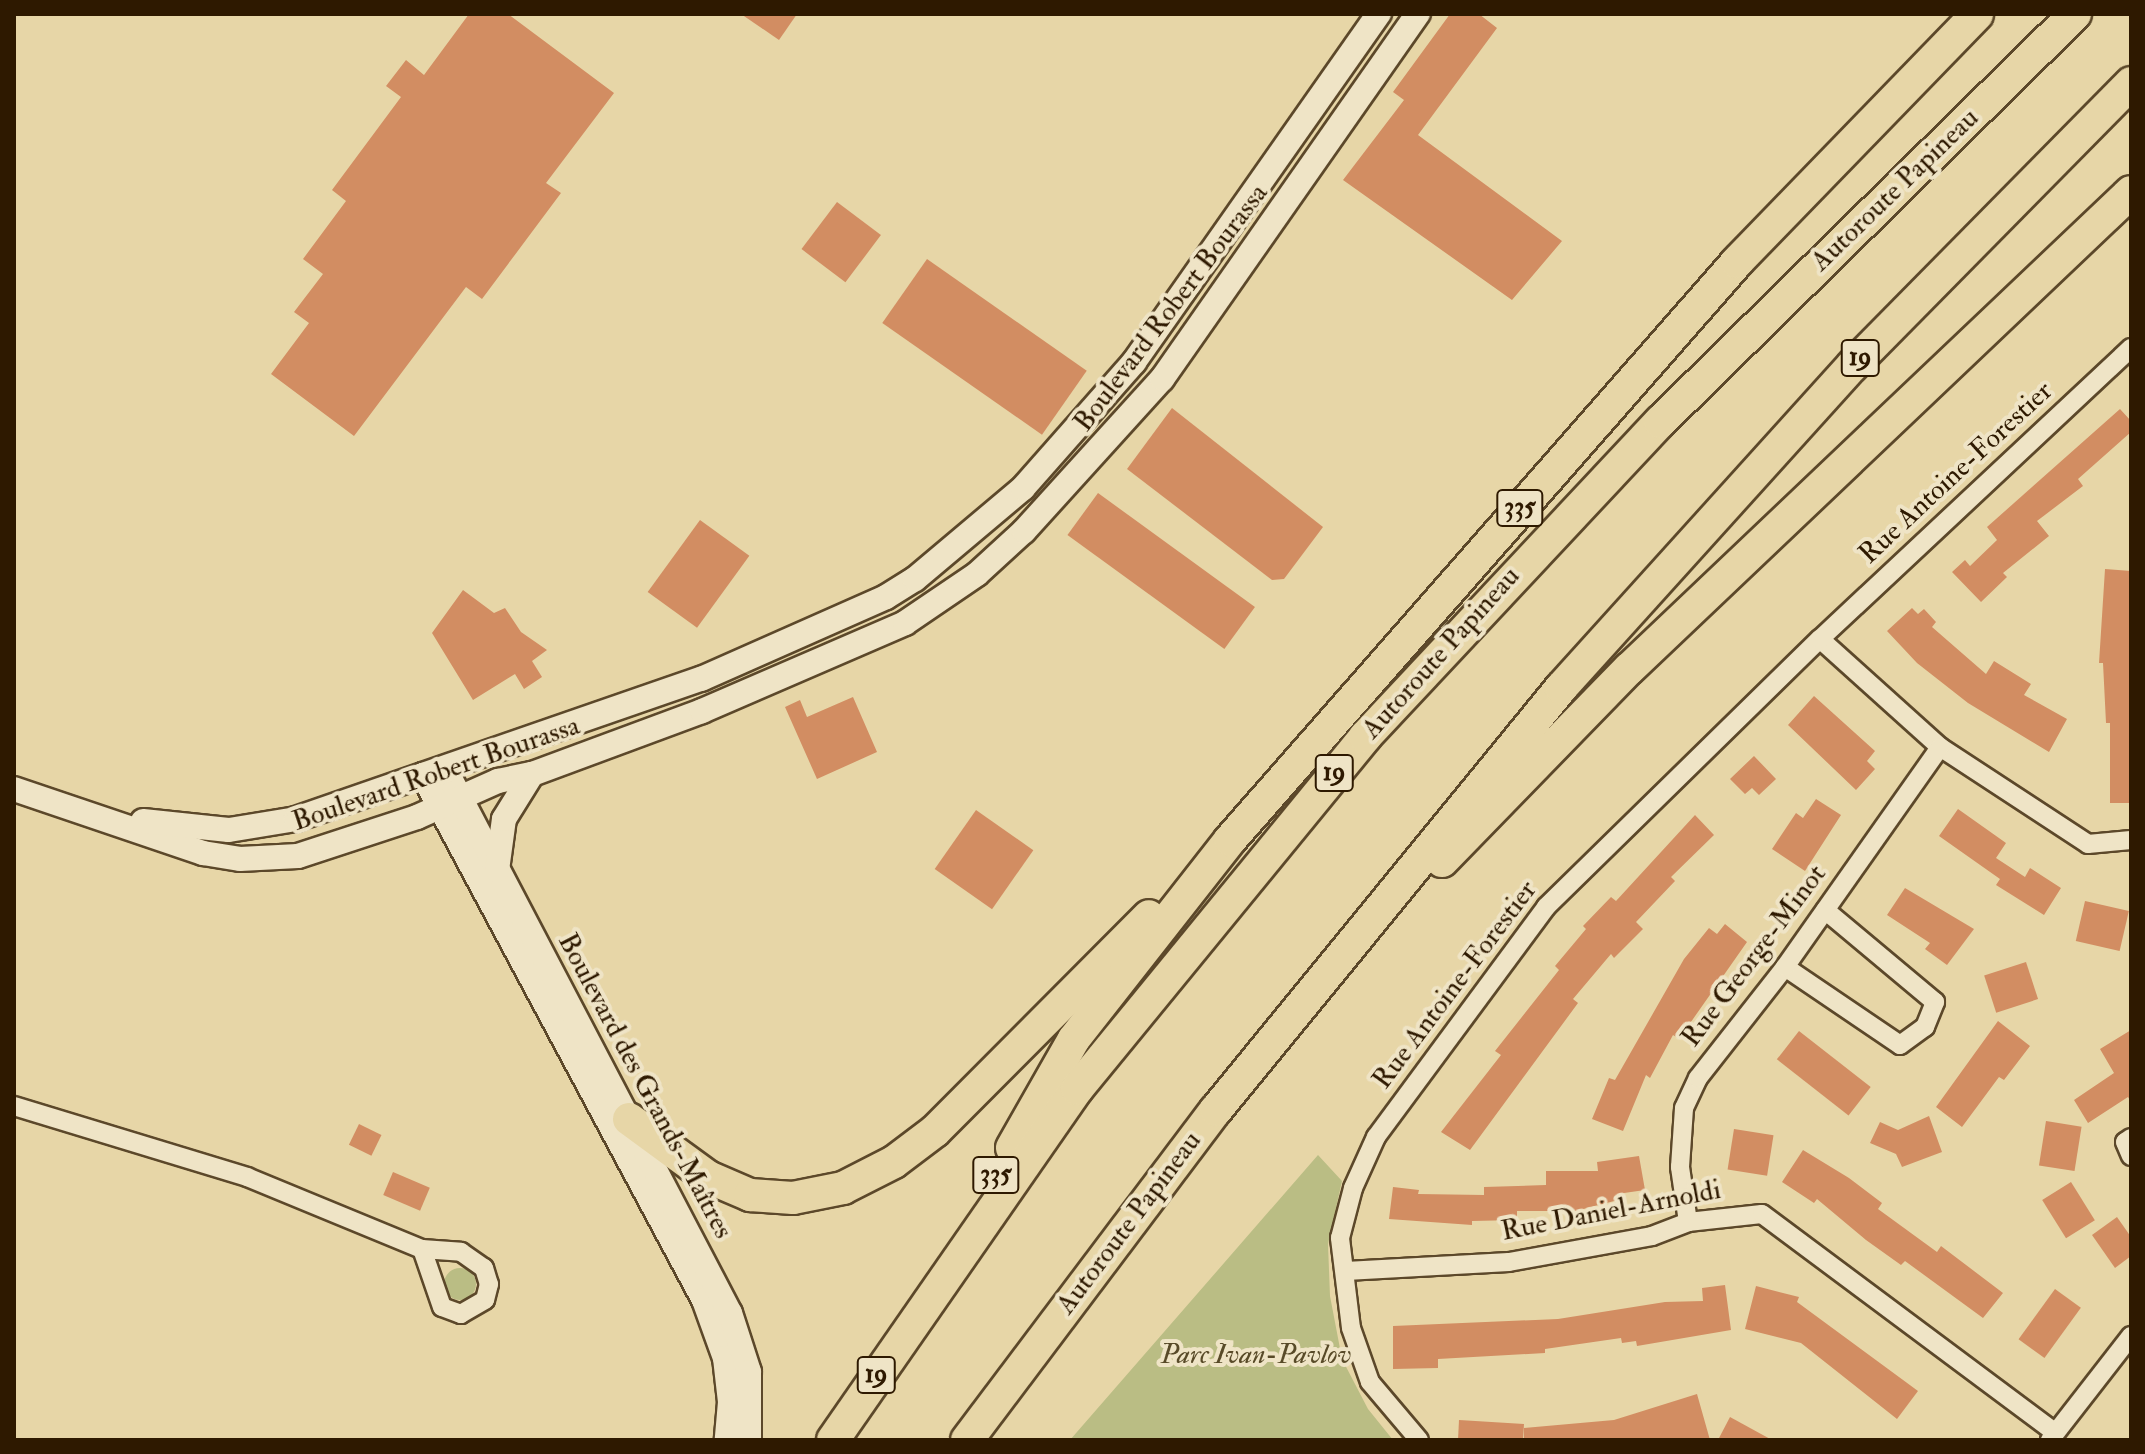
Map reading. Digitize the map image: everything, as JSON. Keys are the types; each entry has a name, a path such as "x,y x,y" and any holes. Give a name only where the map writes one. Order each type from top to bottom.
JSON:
{"highway":[{"path":"1813,180 1947,14"},
{"name":"335","path":"919,1311 1074,1039 1230,840 1813,180 1977,14"},
{"name":"Autoroute Papineau","path":"833,1440 919,1311 1094,1066 1365,737 1660,422 2075,14"},
{"name":"Autoroute Papineau","path":"967,1440 1274,1039 1518,738 1684,548 1935,280 2131,83"},
{"path":"1274,1039 1629,669 2131,192"},
{"path":"2063,256 2131,206"},
{"path":"629,1119 708,1177 750,1195 819,1194 870,1177 935,1131 1083,978 1230,840"}],"street":[{"name":"Boulevard Robert Bourassa","path":"97,814 188,828 255,828 309,815 701,679 886,597 933,566 1023,488 1134,362 1379,14"},
{"name":"Boulevard Robert Bourassa","path":"97,814 203,853 261,859 315,851 737,698 890,631 977,574 1061,495 1162,379 1418,14"},
{"name":"Rue Antoine-Forestier","path":"1419,1440 1370,1382 1351,1328 1340,1238 1353,1188 1376,1137 1546,907 1820,639 2131,348"},
{"path":"1820,639 1940,747 2088,844 2131,840"},
{"name":"Rue George-Minot","path":"1688,1222 1680,1167 1684,1108 1698,1078 1785,967 1940,747"},
{"name":"Boulevard des Grands-Maîtres","path":"435,773 704,1300 727,1373 727,1440"},
{"path":"497,870 504,819 532,774"},
{"path":"14,789 97,814"},
{"name":"Boulevard des Grands-Maîtres","path":"449,802 497,870 742,1341 751,1392 749,1440"},
{"path":"1785,967 1900,1045 1925,1027 1935,1002 1825,910"},
{"path":"14,1106 235,1172 362,1220 422,1249"},
{"path":"2131,1138 2125,1142 2131,1156"},
{"name":"Rue Daniel-Arnoldi","path":"1346,1271 1509,1262 1652,1236 1688,1222 1762,1214 2053,1436"},
{"path":"2053,1436 2131,1336"}],"green space":[{"name":"Parc Ivan-Pavlov","path":"1318,1155 1342,1181 1328,1244 1330,1296 1342,1359 1368,1409 1393,1440 1070,1440"},
{"path":"460,1268 471,1273 476,1284 471,1295 460,1300 449,1295 444,1284 449,1273"}],"building":[{"path":"469,14 508,14 614,93 546,183 561,193 482,299 466,287 354,436 271,374 309,323 294,312 323,274 303,259 346,201 332,190 401,97 386,86 406,60 424,75"},
{"path":"741,14 797,14 779,40"},
{"path":"1450,14 1479,14 1497,28 1418,135 1562,241 1512,300 1343,180 1404,100 1393,92"},
{"path":"837,202 881,235 845,282 801,249"},
{"path":"927,259 1087,371 1042,435 882,323"},
{"path":"1172,408 1323,527 1284,579 1272,580 1127,469"},
{"path":"2120,409 2131,421 2131,432 2078,479 2083,486 2037,521 2049,536 2003,573 2007,577 1981,602 1952,572 1965,560 1970,566 1997,540 1987,527"},
{"path":"1098,493 1255,607 1224,649 1067,535"},
{"path":"700,520 749,556 697,628 648,592"},
{"path":"2105,569 2131,571 2131,803 2110,803 2110,723 2106,723 2103,663 2099,663"},
{"path":"463,590 494,613 505,608 521,632 547,650 532,661 542,677 524,689 515,674 473,700 432,633"},
{"path":"1912,608 1918,614 1924,609 1936,622 1932,627 1986,674 1994,661 2031,684 2024,695 2067,719 2049,752 1968,703 1917,663 1887,631"},
{"path":"1814,696 1875,751 1867,761 1875,769 1856,790 1788,725"},
{"path":"853,697 877,752 817,779 785,707 800,700 807,717"},
{"path":"1754,756 1776,779 1759,795 1752,788 1745,794 1730,779"},
{"path":"1816,799 1841,815 1805,871 1772,849 1796,813 1803,818"},
{"path":"1958,809 2006,843 1996,858 2025,877 2030,868 2061,888 2044,915 1996,885 2000,879 1939,836"},
{"path":"976,810 1033,850 992,909 935,869"},
{"path":"1695,815 1714,835 1671,877 1675,881 1636,922 1643,929 1614,958 1611,954 1573,999 1578,1003 1470,1150 1441,1132 1501,1055 1495,1051 1559,970 1555,966 1586,929 1583,926 1611,897 1616,901"},
{"path":"1905,888 1974,929 1947,965 1925,949 1930,943 1887,915"},
{"path":"2085,901 2129,911 2120,951 2076,941"},
{"path":"1725,924 1747,942 1679,1039 1673,1035 1650,1078 1646,1075 1623,1131 1592,1119 1609,1078 1615,1080 1684,959 1709,928 1717,934"},
{"path":"2026,962 2038,999 1996,1013 1984,976"},
{"path":"1998,1021 2030,1046 2004,1080 1999,1077 1962,1127 1936,1107"},
{"path":"2131,1030 2131,1102 2128,1097 2088,1123 2074,1100 2114,1073 2100,1049"},
{"path":"1799,1031 1871,1087 1849,1115 1777,1059"},
{"path":"1929,1116 1942,1152 1902,1167 1896,1154 1870,1143 1880,1122 1898,1130"},
{"path":"2046,1121 2082,1127 2075,1171 2039,1165"},
{"path":"359,1124 381,1135 371,1156 349,1145"},
{"path":"1734,1129 1774,1135 1767,1176 1728,1169"},
{"path":"1803,1150 1882,1203 1878,1209 1937,1252 1941,1246 2003,1293 1983,1318 1905,1261 1901,1265 1866,1240 1817,1199 1814,1203 1782,1182"},
{"path":"1639,1156 1645,1190 1617,1194 1618,1200 1576,1211 1517,1211 1517,1220 1472,1221 1472,1225 1389,1219 1393,1187 1419,1190 1418,1194 1484,1195 1484,1187 1546,1185 1546,1171 1598,1171 1597,1162"},
{"path":"393,1172 430,1188 420,1211 383,1195"},
{"path":"2071,1182 2095,1220 2066,1238 2042,1200"},
{"path":"2117,1217 2131,1237 2131,1256 2115,1268 2092,1235"},
{"path":"1725,1285 1731,1330 1637,1346 1636,1341 1622,1343 1621,1338 1545,1349 1545,1353 1438,1359 1438,1368 1393,1369 1393,1326 1558,1319 1665,1302 1703,1301 1702,1288"},
{"path":"1756,1286 1799,1297 1797,1302 1918,1391 1897,1419 1801,1343 1745,1329"},
{"path":"2055,1289 2081,1308 2044,1358 2019,1339"},
{"path":"1697,1394 1710,1440 1524,1440 1524,1428 1614,1420"},
{"path":"1730,1417 1772,1440 1718,1440"},
{"path":"1459,1420 1524,1424 1523,1440 1458,1440"}]}
